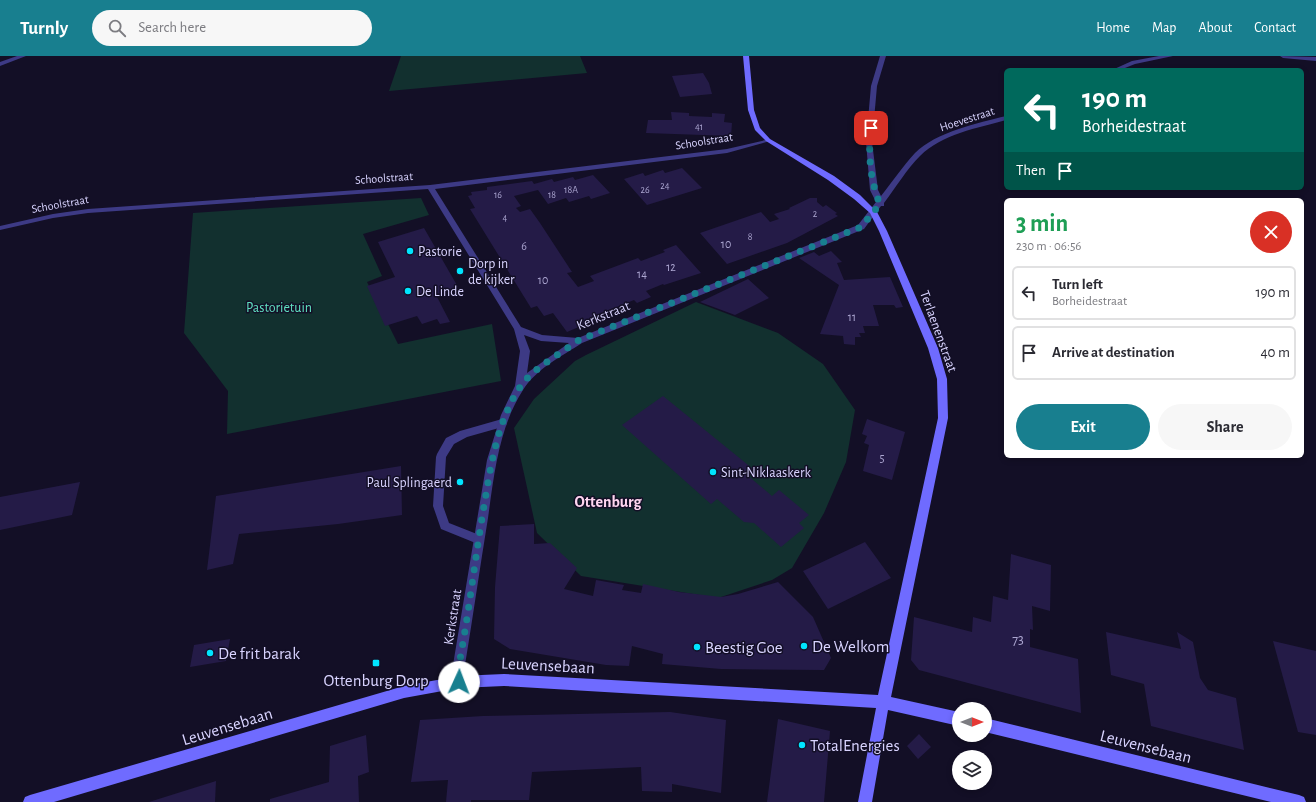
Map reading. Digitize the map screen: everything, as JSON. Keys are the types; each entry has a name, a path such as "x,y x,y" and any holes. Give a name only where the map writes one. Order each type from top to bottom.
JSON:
{"street":[{"path":"0,64 23,56"},
{"name":"Terlaenenstraat","path":"746,56 752,110 757,129 768,140 831,178 857,197 873,212 893,251 933,348 942,379 943,418 883,702 865,802"},
{"path":"880,204 874,190 869,142 874,86 883,56"},
{"path":"1120,68 1134,62 1170,56"},
{"path":"1283,56 1316,59"},
{"name":"Hoevestraat","path":"873,212 918,154 928,145 947,135 1004,119"},
{"name":"Schoolstraat","path":"0,228 53,216 88,211 430,187 727,151 768,140"},
{"path":"430,187 518,329 525,351 520,386"},
{"name":"Kerkstraat","path":"459,682 459,665 492,459 502,423 520,386 545,363 579,340 861,227 873,212"},
{"path":"518,329 541,338 579,340"},
{"path":"478,539 445,526 438,506 441,457 450,441 464,434 502,423"},
{"name":"Leuvensebaan","path":"30,802 404,692 459,682 504,680 883,702 952,717"},
{"name":"Leuvensebaan","path":"992,727 1298,802"}],"green space":[{"path":"401,56 580,56 587,73 389,91"},
{"name":"Pastorietuin","path":"421,198 429,215 363,234 382,276 367,282 398,344 492,324 501,381 227,434 228,391 184,333 193,213"},
{"path":"696,302 778,333 823,364 855,410 846,462 824,513 792,568 772,580 718,598 581,576 537,533 514,428 534,399 575,361"}],"building":[{"path":"703,73 709,83 712,94 680,97 672,76"},
{"path":"671,112 689,113 689,116 712,117 712,113 725,114 724,122 732,123 731,136 646,133 648,120 672,120"},
{"path":"682,168 702,188 647,205 624,179 643,173 645,176 663,170 665,173"},
{"path":"593,175 610,193 591,199 589,196 569,202 566,198 548,204 538,190 514,196 521,206 516,208 520,212 530,209 540,223 572,272 567,273 578,287 594,281 590,276 638,258 641,261 665,252 663,250 676,245 701,273 664,285 663,284 646,291 651,297 637,303 634,300 612,309 614,312 567,332 553,313 544,316 537,306 531,308 470,209 475,208 468,196 472,195 471,192 487,190 487,187 532,181 534,184 552,179 554,182 573,177 575,180"},
{"path":"810,198 817,198 817,202 823,207 826,205 837,213 835,214 838,216 787,243 727,264 700,233 761,212 770,222 779,219 774,214 790,209 789,208"},
{"name":"De Linde","path":"424,228 458,287 436,295 450,322 440,324 437,319 422,324 417,316 385,326 367,286 395,277 378,242"},
{"path":"831,251 842,262 837,263 844,280 890,277 903,307 896,308 894,305 873,305 879,326 863,326 865,333 859,333 861,337 855,337 855,345 844,344 843,336 820,334 839,285 799,258 814,252 819,256"},
{"path":"748,279 769,298 735,315 700,302"},
{"name":"Sint-Niklaaskerk","path":"663,396 753,469 747,475 772,496 779,490 809,515 799,523 804,528 781,547 754,523 744,522 717,499 711,504 622,425"},
{"path":"867,419 905,432 892,480 863,471 869,445 864,443 867,436 862,434"},
{"path":"401,466 402,515 338,524 239,534 233,564 207,570 216,496"},
{"path":"80,482 72,515 0,530 0,497"},
{"path":"534,524 534,544 550,543 577,568 564,589 593,596 596,580 624,585 622,590 641,593 643,584 679,592 721,597 738,594 778,582 813,617 831,658 824,670 721,669 662,664 663,654 632,646 629,666 606,665 510,649 494,639 495,587 500,526"},
{"path":"865,542 891,578 828,609 803,571"},
{"path":"1011,554 1051,565 1050,611 1032,606 1033,630 1030,629 1030,647 1078,659 1081,713 919,670 911,660 914,617 972,632 973,617 991,622 993,596 1008,600"},
{"path":"1106,632 1181,649 1177,632 1193,642 1200,678 1208,690 1236,698 1244,750 1151,726 1144,684 1111,675"},
{"path":"230,639 226,661 190,667 194,645"},
{"path":"1273,641 1316,651 1316,735 1298,732"},
{"path":"670,712 726,720 721,793 672,784 672,792 642,791 641,767 532,772 529,800 471,800 471,802 446,802 448,780 411,782 420,720 483,716"},
{"name":"TotalEnergies","path":"778,719 830,731 824,802 767,802"},
{"path":"919,734 931,747 918,759 907,746"},
{"path":"366,735 369,772 358,776 359,802 270,802 270,799 329,782 330,746"},
{"path":"216,781 215,802 149,802"}],"place":[{"name":"Pastorie","path":"410,251"},
{"name":"Dorp in de kijker","path":"460,271"},
{"name":"De Linde","path":"408,291"},
{"name":"Sint-Niklaaskerk","path":"713,472"},
{"name":"Paul Splingaerd","path":"460,482"},
{"name":"De Welkom","path":"804,646"},
{"name":"Beestig Goe","path":"697,647"},
{"name":"De frit barak","path":"210,653"},
{"name":"Ottenburg Dorp","path":"376,663"},
{"name":"TotalEnergies","path":"802,745"}],"district":[{"name":"Ottenburg","path":"608,501"}],"route":[{"path":"459,682 459,665 492,459 502,423 520,386 545,363 579,340 861,227 880,204 874,190 869,142 871,128"}]}
